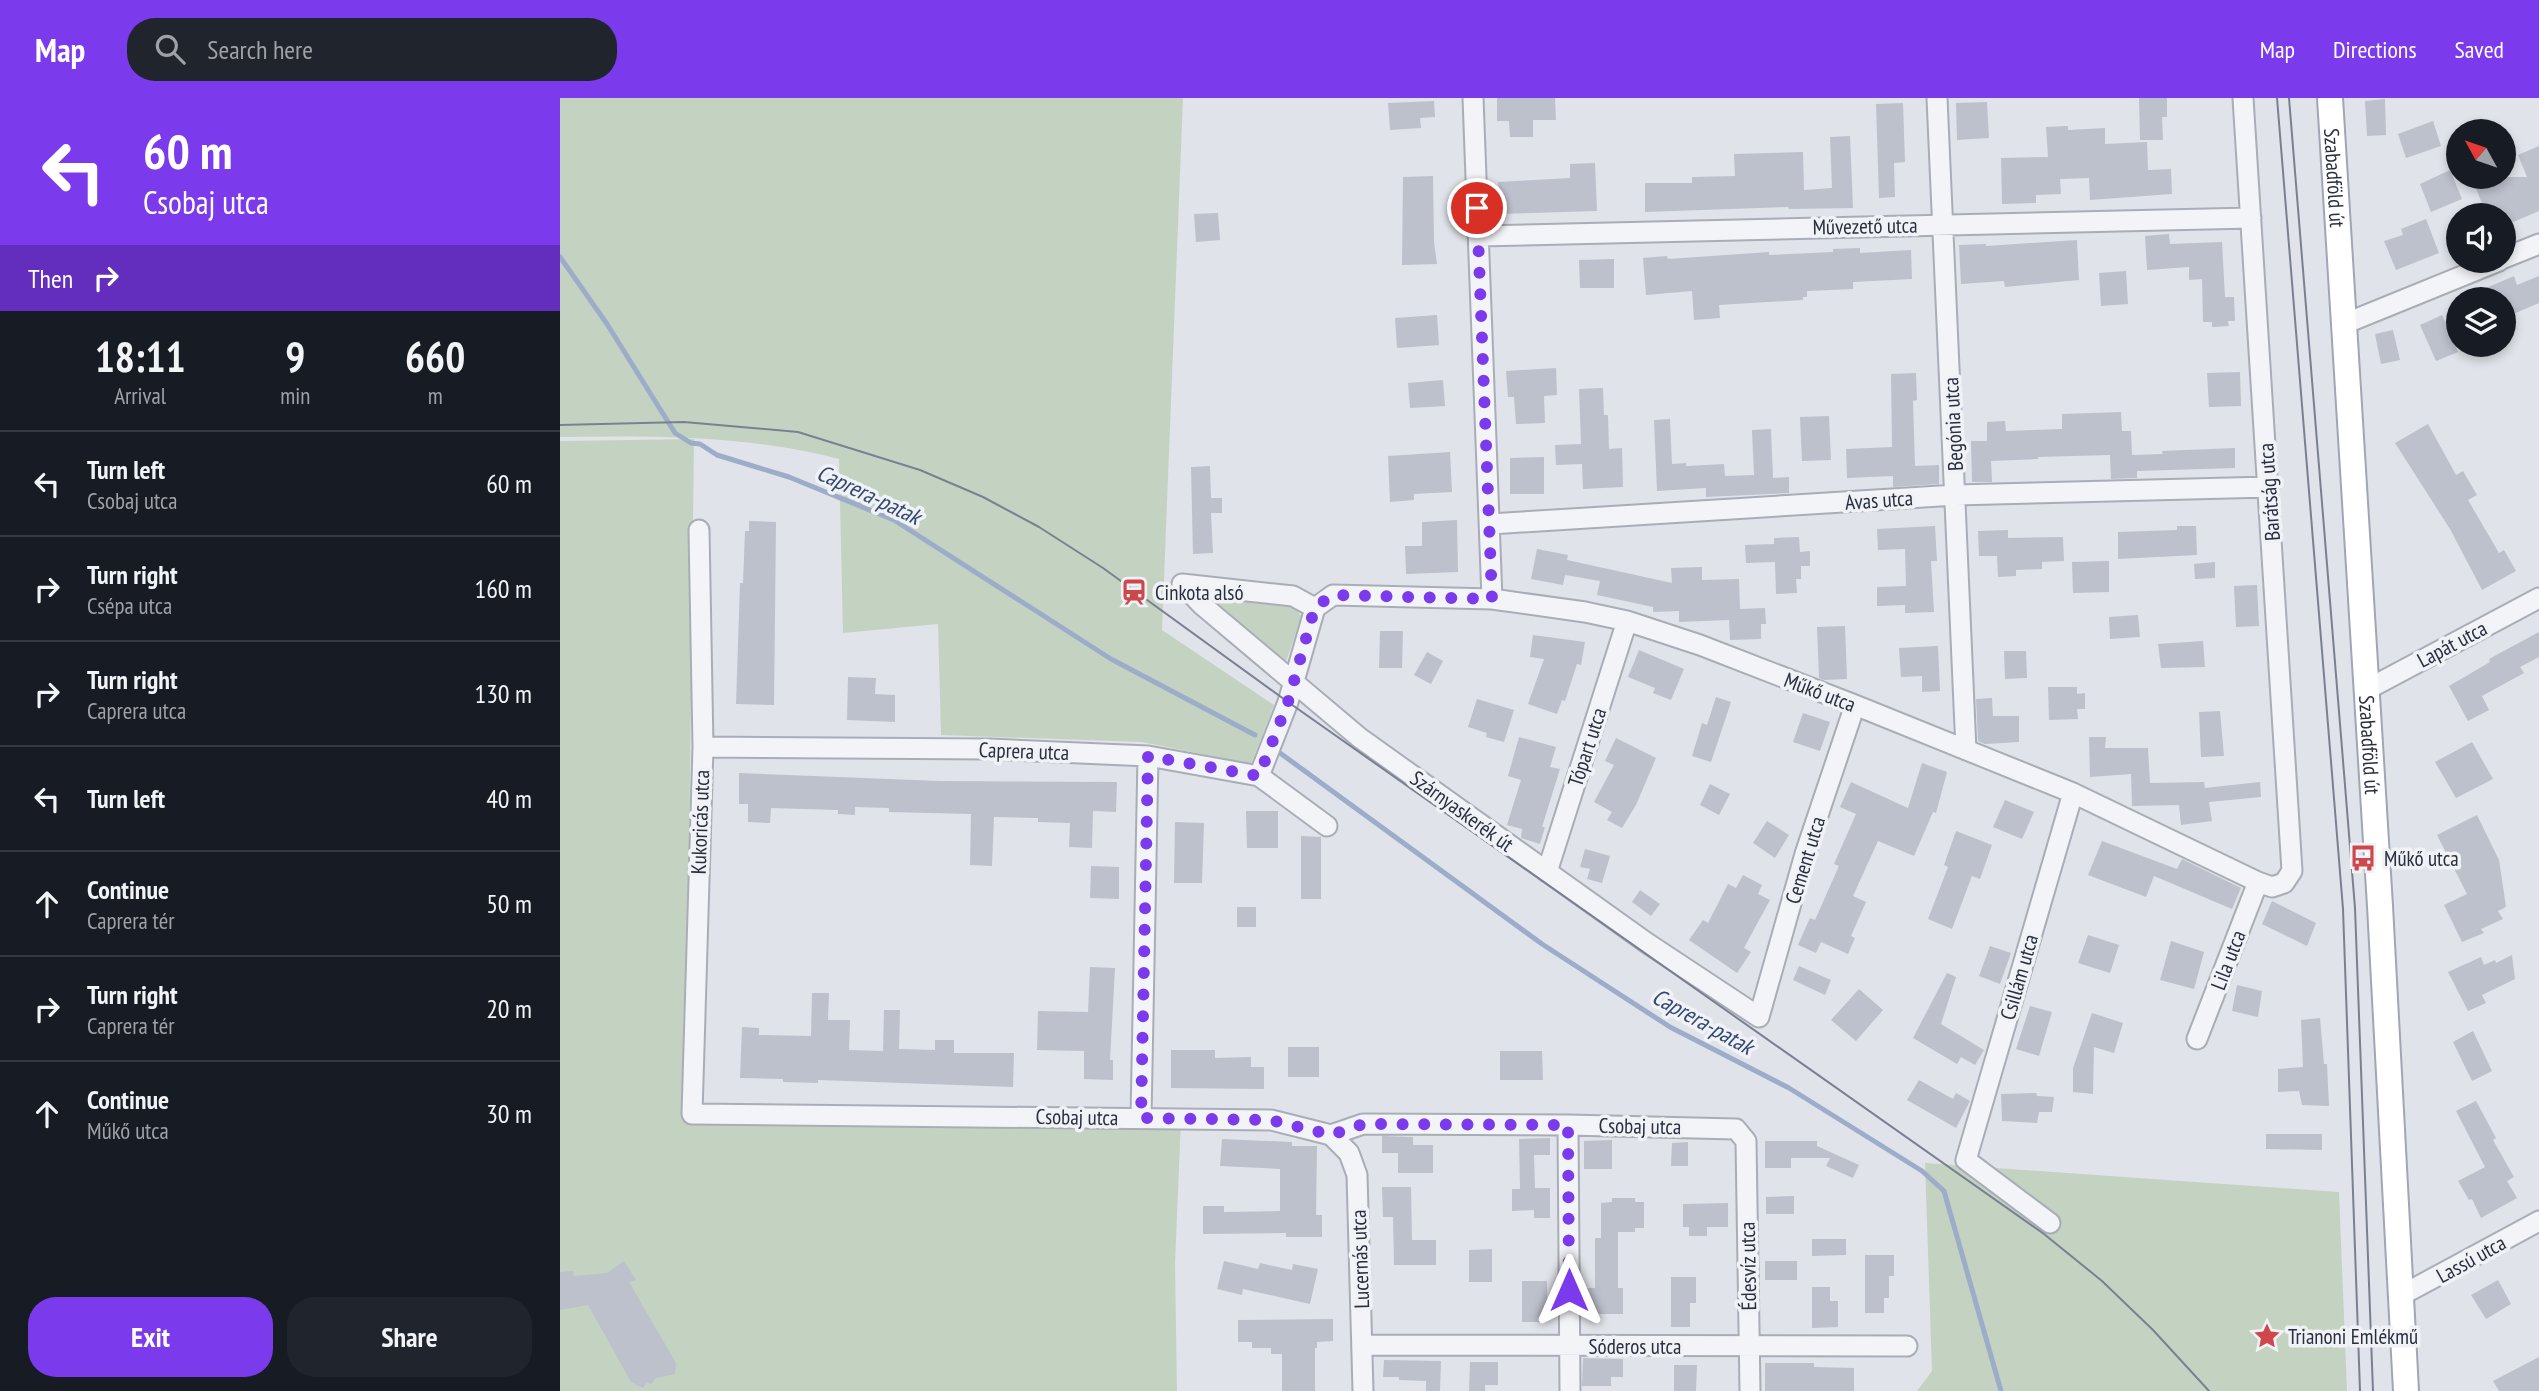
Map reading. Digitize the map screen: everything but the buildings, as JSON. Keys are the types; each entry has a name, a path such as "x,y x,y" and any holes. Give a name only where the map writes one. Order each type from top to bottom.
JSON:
{"main road":[{"name":"Szabadföld út","path":"2330,98 2406,1391"}],"street":[{"path":"1473,98 1492,599"},
{"name":"Begónia utca","path":"1937,98 1966,750"},
{"name":"Barátság utca","path":"2243,98 2292,871 2284,883"},
{"name":"Művezető utca","path":"1478,236 2251,218"},
{"path":"2516,253 2539,244"},
{"path":"2344,324 2469,273"},
{"name":"Avas utca","path":"1490,524 1956,495 2269,486"},
{"name":"Kukoricás utca","path":"692,1114 703,747 699,530"},
{"name":"Szárnyaskerék út","path":"1315,607 1293,596 1182,584 1202,606 1360,738 1647,943 1759,1017"},
{"name":"Műkő utca","path":"1315,607 1333,595 1492,599 1585,612 1626,621 1700,645 2073,793 2258,882 2272,887 2284,883"},
{"name":"Lapát utca","path":"2366,690 2539,598"},
{"path":"1259,776 1294,681 1315,607"},
{"name":"Tópart utca","path":"1547,872 1626,621"},
{"name":"Cement utca","path":"1759,1017 1805,854 1855,705"},
{"name":"Caprera utca","path":"703,747 990,749 1148,756 1259,776 1328,826"},
{"path":"1141,1118 1148,756"},
{"name":"Csillám utca","path":"2050,1223 1966,1160 2073,793"},
{"name":"Lila utca","path":"2197,1039 2258,882"},
{"name":"Csobaj utca","path":"692,1114 1271,1120 1331,1135 1363,1124 1737,1129 1746,1141"},
{"path":"1568,1125 1570,1391"},
{"name":"Lucernás utca","path":"1331,1135 1349,1153 1357,1175 1363,1391"},
{"name":"Édesvíz utca","path":"1746,1141 1750,1391"},
{"name":"Lassú utca","path":"2402,1296 2539,1221"},
{"name":"Sóderos utca","path":"1363,1345 1907,1346"}],"green space":[{"path":"560,98 1183,98 1162,630 1274,705 1251,764 1142,742 941,735 938,624 843,633 839,459 735,441 666,437 560,437"},
{"path":"694,439 686,1108 1181,1119 1175,1264 1177,1391 560,1391 560,441"},
{"path":"1210,599 1294,602 1301,617 1285,665"},
{"path":"1925,1163 2339,1192 2347,1391 1917,1391 1932,1371"}],"waterway":[{"name":"Caprera-patak","path":"560,257 607,324 675,433 717,455 789,477 894,520 1111,659 1255,735"},
{"name":"Caprera-patak","path":"1280,753 1542,944 1670,1027 1789,1088 1922,1171 1944,1191 2001,1391"}],"tram line":[{"path":"2277,98 2343,909 2360,1391"},
{"path":"2289,98 2355,908 2373,1391"},
{"path":"560,425 684,422 798,432 920,470 983,497 1039,527 1103,568 1288,702 2044,1234 2102,1281 2153,1330 2209,1391"}],"place":[{"name":"Cinkota alsó","path":"1134,592"},
{"name":"Műkő utca","path":"2363,858"},
{"name":"Trianoni Emlékmű","path":"2267,1336"}],"route":[{"path":"1477,208 1492,599 1333,595 1315,607 1288,702 1259,776 1148,756 1141,1118 1271,1120 1331,1135 1363,1124 1568,1125 1569,1290"}]}
